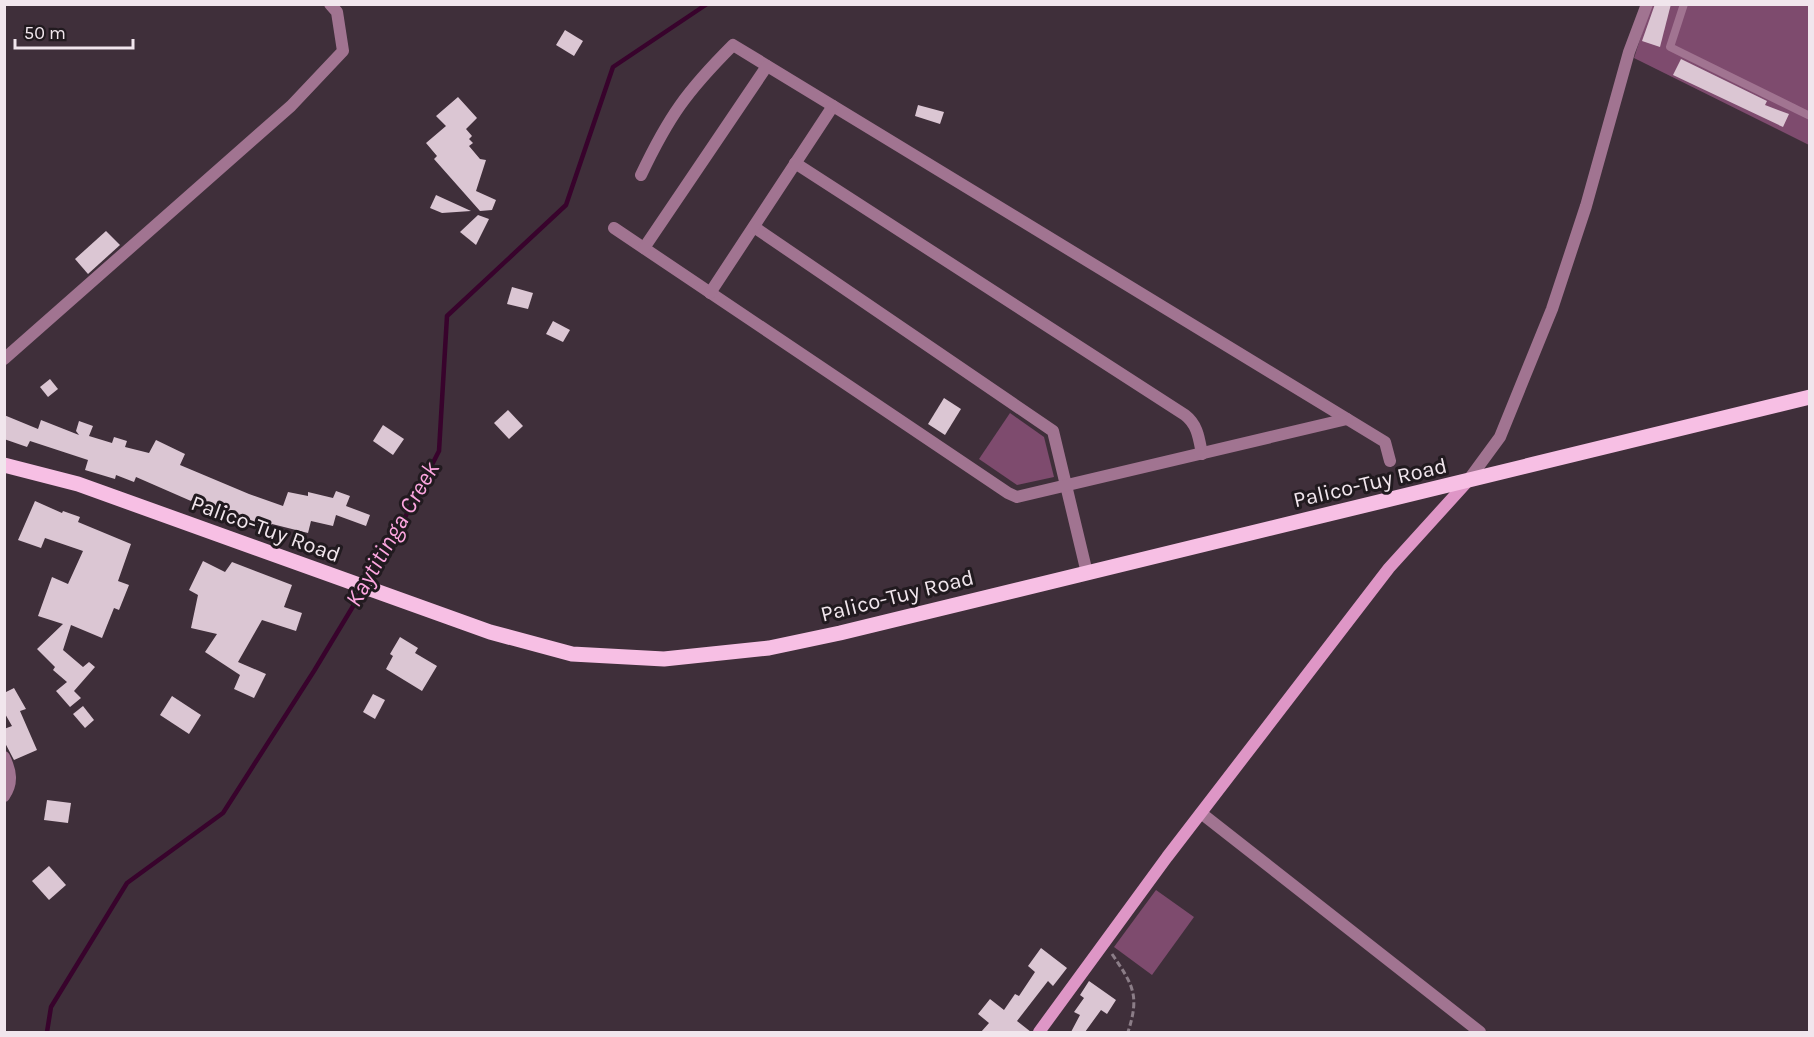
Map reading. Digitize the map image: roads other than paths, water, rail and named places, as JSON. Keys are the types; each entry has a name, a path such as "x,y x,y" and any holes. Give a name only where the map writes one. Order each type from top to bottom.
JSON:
{"main road":[{"name":"Palico-Tuy Road","path":"4,465 78,484 405,604 490,632 572,654 664,659 769,648 1467,482 1809,397"}],"street":[{"path":"4,359 291,106 343,51 337,12 330,4"},
{"path":"1039,1032 1201,813 1389,568 1467,482 1500,437 1552,309 1586,206 1629,52 1647,4"},
{"path":"641,175 664,126 678,105 694,83 733,45 1385,442 1390,461"},
{"path":"644,248 767,66"},
{"path":"710,293 833,106"},
{"path":"795,163 1192,420 1198,431 1202,454"},
{"path":"754,226 1046,423 1058,441 1088,573"},
{"path":"614,228 1008,493 1024,497 1347,419"},
{"path":"4,757 10,769 10,787 4,796"},
{"path":"1201,813 1480,1032"}],"lane":[{"path":"1684,4 1670,47 1809,116"}],"waterway":[{"name":"Kaytitinga Creek","path":"47,1032 51,1007 127,883 223,813 314,671 396,535 439,451 447,316 566,205 613,67 707,4"}]}
